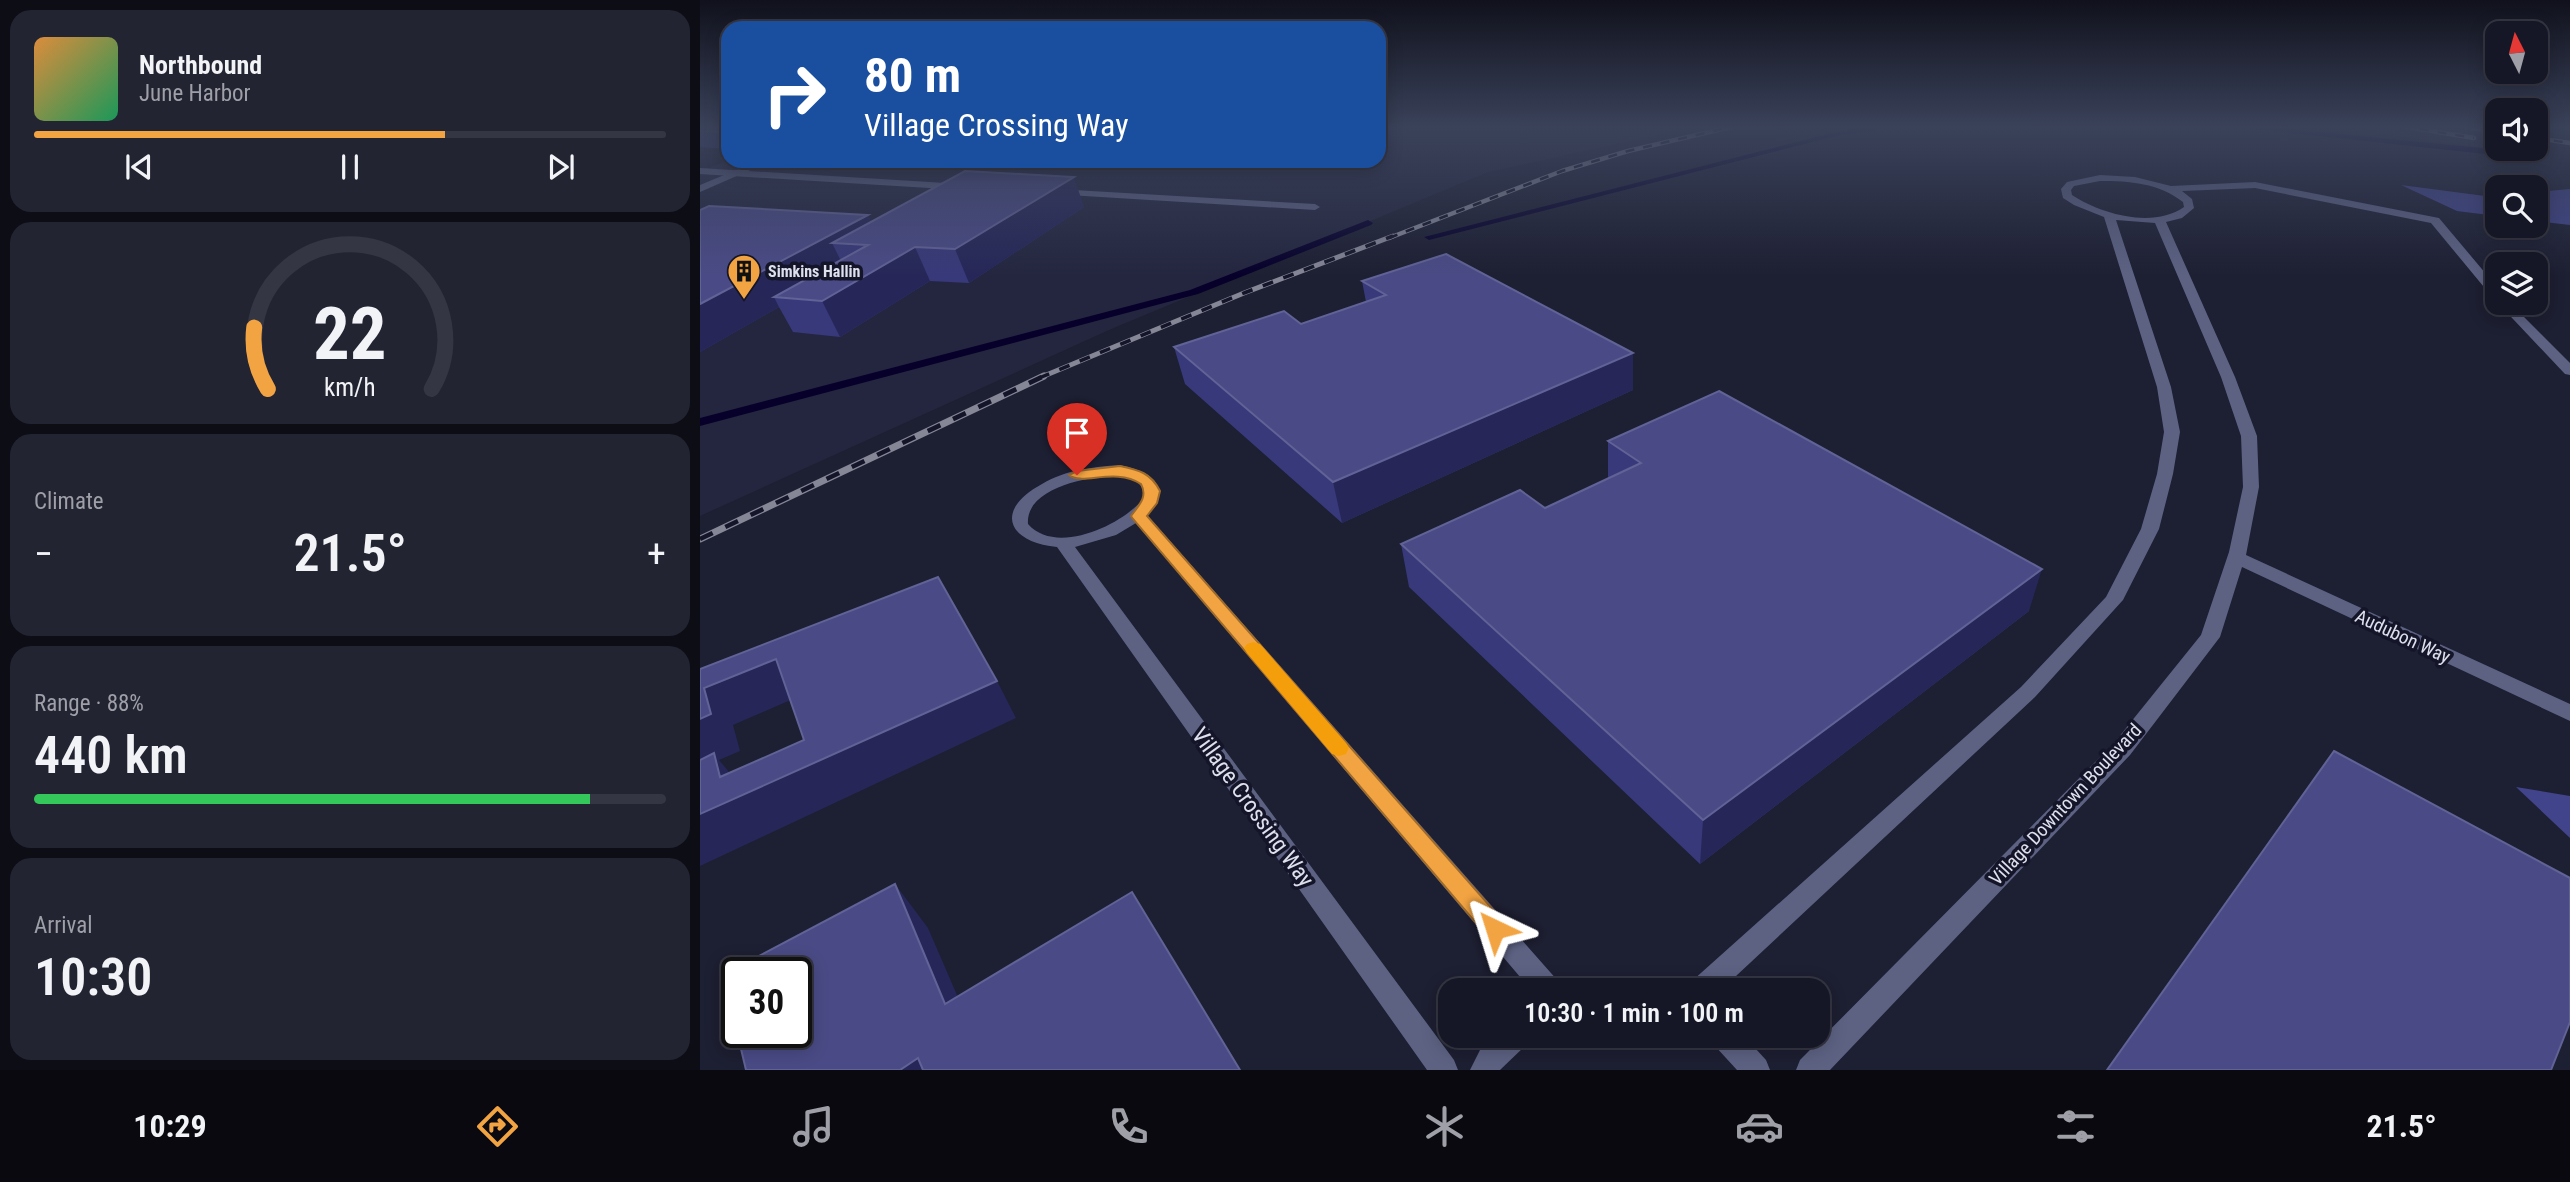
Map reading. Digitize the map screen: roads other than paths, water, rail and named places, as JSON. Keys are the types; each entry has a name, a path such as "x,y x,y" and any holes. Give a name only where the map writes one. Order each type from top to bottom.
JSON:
{"street":[{"path":"700,188 730,176"},
{"path":"787,176 978,187"},
{"path":"2100,178 2136,180 2169,189 2188,201 2189,208 2174,217 2159,219 2109,215 2074,203 2067,196 2066,189 2071,184 2100,178"},
{"path":"2169,189 2255,185 2435,220 2485,280"},
{"path":"1045,191 1315,207"},
{"path":"1715,978 2028,692 2115,600 2150,529 2165,474 2172,432 2164,387 2109,215"},
{"name":"Village Downtown Boulevard","path":"1810,1070 2122,749 2210,637 2237,558 2251,487 2249,436 2228,377 2159,219"},
{"path":"2515,315 2570,372"},
{"path":"1120,470 1136,474 1147,481 1152,491 1149,503 1139,516 1105,534 1063,543 1030,536 1021,528 1019,517 1025,505 1038,493 1077,475 1120,470"},
{"path":"1139,516 1538,978"},
{"name":"Village Crossing Way","path":"1063,543 1444,1070"},
{"name":"Audubon Way","path":"2237,558 2570,713"},
{"path":"1484,1070 1491,1058 1502,1048"},
{"path":"1736,1048 1756,1070"}],"waterway":[{"path":"1429,237 1670,176"},
{"path":"700,422 1194,292 1368,223"}],"railway":[{"path":"1389,238 1549,176"},
{"path":"1039,378 1244,293 1393,236"},
{"path":"700,539 1044,376"}],"place":[{"name":"Simkins Hallin","path":"744,301"}]}
